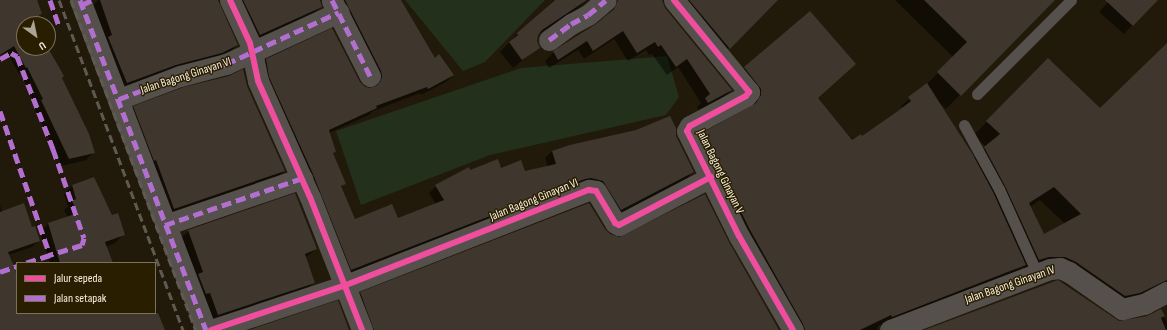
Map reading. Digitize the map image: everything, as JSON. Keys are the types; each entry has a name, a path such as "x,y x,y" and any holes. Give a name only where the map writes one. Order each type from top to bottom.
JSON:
{"street":[{"path":"230,0 252,53 258,81 276,125 302,178 346,285 362,330"},
{"path":"549,40 588,15 606,0"},
{"name":"Jalan Bagong Ginayan V","path":"674,0 749,92 746,96 690,126 687,130 740,236 793,330"},
{"path":"85,2 165,224 206,330"},
{"name":"Jalan Bagong Ginayan VI","path":"119,99 180,76 207,70 252,53 335,6 370,76"},
{"name":"Jalan Bagong Ginayan VI","path":"211,330 346,285 589,190 596,191 615,223 619,225 711,177"},
{"path":"165,224 302,178"},
{"name":"Jalan Bagong Ginayan IV","path":"890,330 1038,273 1060,268 1069,272 1122,309 1144,304 1167,292"}],"lane":[{"path":"977,94 1071,0"},
{"path":"964,125 999,189 1038,273"}],"green space":[{"path":"405,0 545,0 485,62 463,71"},
{"path":"667,56 679,97 666,115 490,155 361,205 336,131 521,68"}],"building":[{"path":"0,0 37,0 42,14 40,16 16,16 16,50 14,46 0,55"},
{"path":"100,0 218,0 238,45 222,53 176,65 127,83 108,37 112,35"},
{"path":"243,0 320,0 322,7 260,35"},
{"path":"345,0 401,0 435,58 439,54 454,75 428,89 427,87 376,106 377,108 329,130 336,152 333,153 346,184 341,186 355,219 392,204 398,218 444,200 435,185 469,167 470,170 498,159 501,168 521,160 525,171 556,164 552,151 570,145 636,130 670,116 676,128 676,136 694,172 621,210 603,181 591,178 585,179 351,270 313,174 269,77 266,59 332,28 360,82 369,88 376,86 382,77 381,71"},
{"path":"555,0 587,0 542,30 538,35 537,41 540,48 522,60 509,42 518,35 517,33"},
{"path":"618,0 662,0 665,8 732,90 708,103 705,98 710,94 687,59 676,67 661,45 658,47 655,42 637,53 623,31 593,51 587,41 558,60 553,51 596,24 614,9"},
{"path":"689,0 778,0 730,49"},
{"path":"924,0 1055,0 961,96 937,72 967,42"},
{"path":"1105,0 1158,0 1133,26"},
{"path":"810,11 856,64 818,98 852,140 861,134 862,136 898,111 911,101 908,97 927,83 973,155 993,192 1026,265 892,317 891,315 860,330 805,330 750,230 702,133 756,103 761,95 761,89 744,67"},
{"path":"1167,43 1167,280 1140,293 1125,296 1076,262 1065,257 1049,257 1039,260 1005,186 984,147 1000,134 986,121 1048,58 1100,108","holes":["1054,187 1081,214 1044,234 1029,203"]},
{"path":"19,56 53,56 64,76 62,78 89,134 95,153 69,159 41,100 43,99 27,67 26,68"},
{"path":"243,69 247,86 285,171 174,209 156,160 154,161 133,106 184,87 229,76"},
{"path":"94,177 112,215 118,213 125,235 105,242 113,262 60,262 48,223 78,213 72,201 76,199 72,185"},
{"path":"295,193 317,249 305,254 315,283 218,315 210,293 206,294 198,274 203,272 188,230"},
{"path":"705,194 729,242 779,330 374,330 360,292 589,203 605,229 610,234 619,237"},
{"path":"24,203 32,227 35,226 40,241 8,252 16,272 16,314 158,313 165,330 0,330 0,212"},
{"path":"1058,280 1119,321 1147,316 1161,309 1165,316 1161,318 1166,330 924,330"},
{"path":"338,300 349,330 249,330"}],"railway":[{"path":"59,0 183,330"},
{"path":"71,0 196,330"}],"marked path":[{"path":"50,0 59,26"},
{"path":"80,0 206,330"},
{"path":"82,5 92,0"},
{"path":"332,0 370,76"},
{"path":"549,40 571,24 588,15 606,0"},
{"path":"119,99 180,76 226,64 339,12"},
{"path":"0,59 11,53 17,56 53,149 84,238 82,245 50,255"},
{"path":"0,111 50,255 29,262"},
{"path":"165,225 302,178"},
{"path":"0,272 16,266"}],"cycle path":[{"path":"230,0 250,43 258,81 310,197 362,330"},
{"path":"674,0 749,92 746,96 690,126 687,131 739,236 793,330"},
{"path":"211,330 346,285 589,190 596,191 615,223 619,225 711,177"}]}
